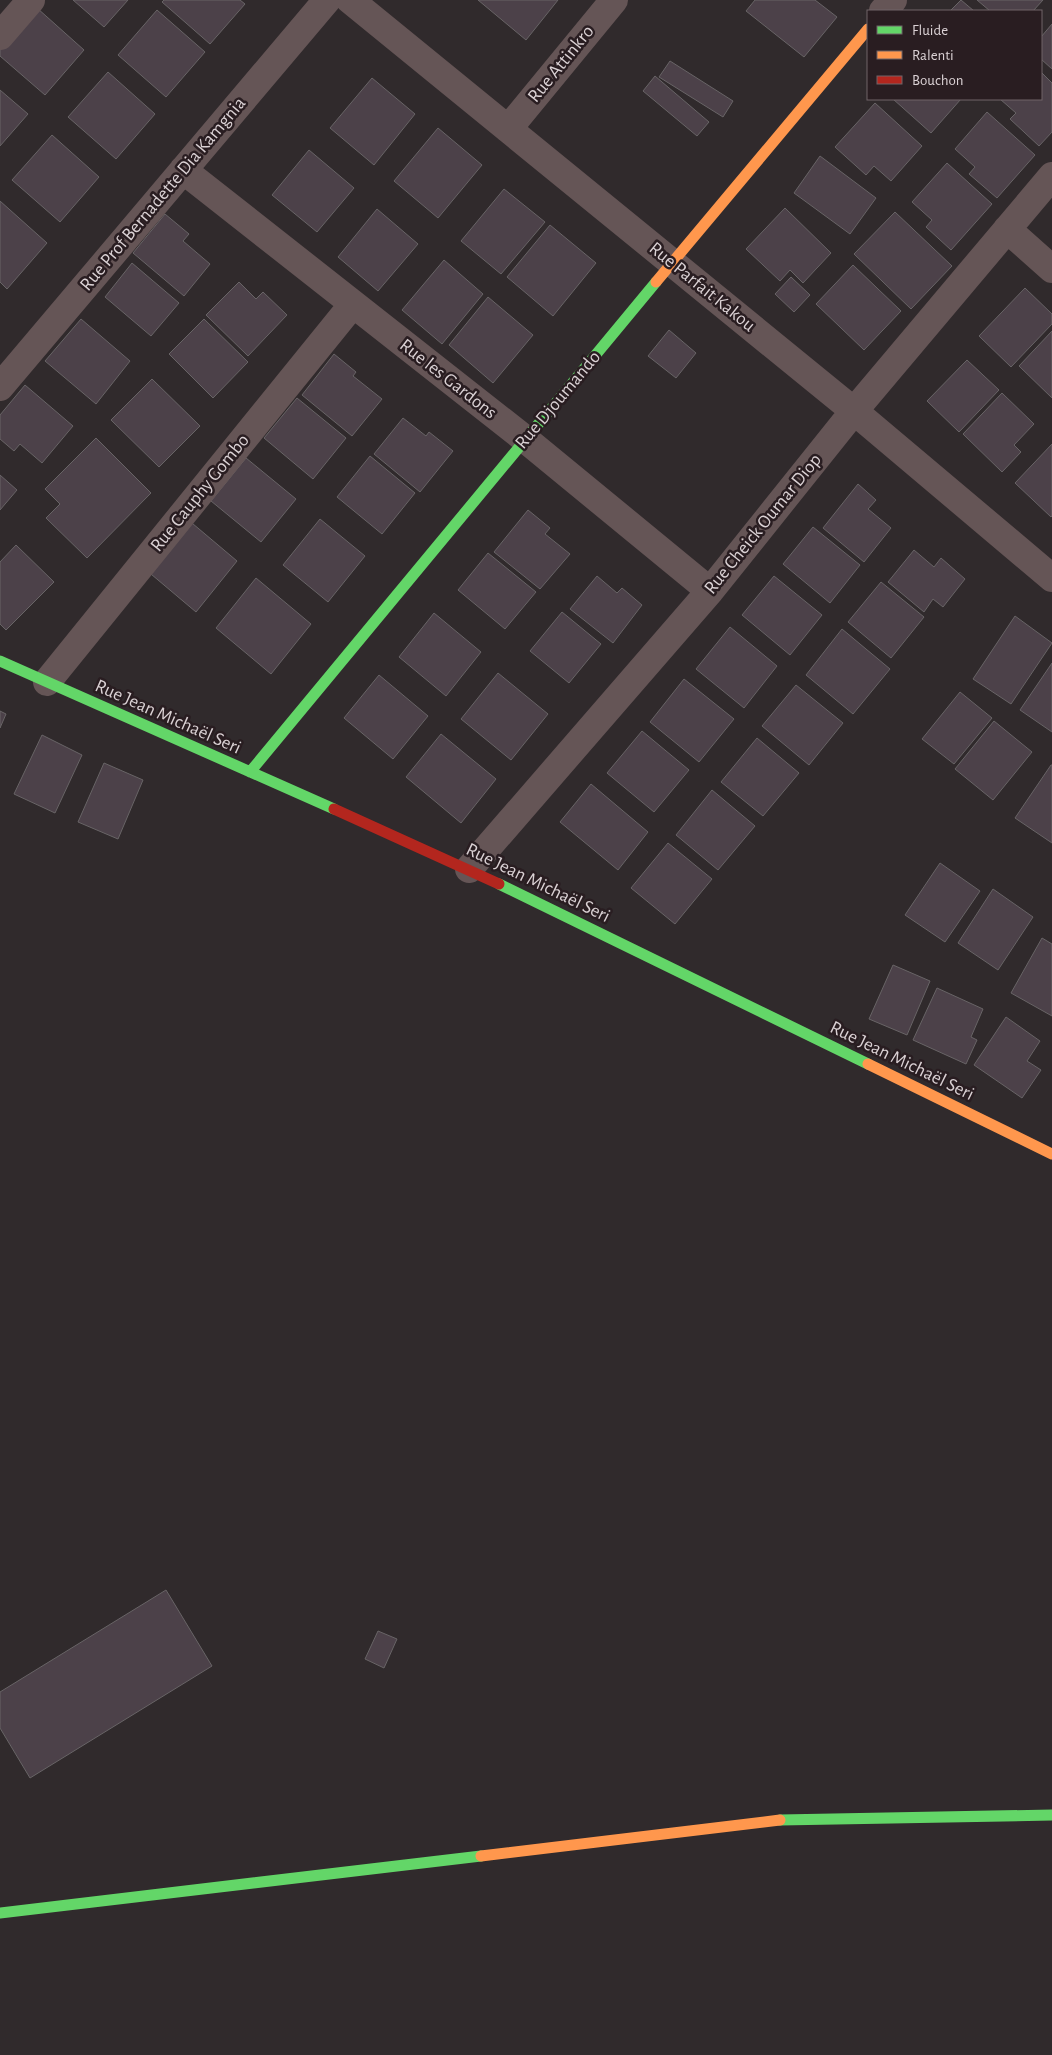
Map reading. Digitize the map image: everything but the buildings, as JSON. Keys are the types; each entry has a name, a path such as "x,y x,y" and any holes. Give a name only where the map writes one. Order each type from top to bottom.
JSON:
{"street":[{"path":"0,36 31,0"},
{"name":"Rue Prof Bernadette Dia Kamgnia","path":"0,388 327,0"},
{"name":"Rue Parfait Kakou","path":"350,0 854,411 1052,578"},
{"name":"Rue Attinkro","path":"508,129 614,0"},
{"path":"884,10 893,0"},
{"name":"Rue Djoumando","path":"250,772 672,262 867,30"},
{"name":"Rue les Gardons","path":"183,170 525,439 710,591"},
{"name":"Rue Cheick Oumar Diop","path":"469,869 710,591 854,411 1052,176"},
{"path":"1007,229 1052,269"},
{"name":"Rue Cauphy Gombo","path":"47,682 353,304"},
{"name":"Rue Jean Michaël Seri","path":"0,661 469,869 1052,1154"},
{"path":"0,1913 778,1820 1052,1815"}],"traffic: fast":[{"path":"250,772 656,282"},
{"path":"0,661 334,809"},
{"path":"499,884 868,1064"},
{"path":"780,1820 1052,1815"},
{"path":"0,1913 481,1856"}],"traffic: slow":[{"path":"656,282 867,30"},
{"path":"868,1064 1052,1154"},
{"path":"481,1856 780,1820"}],"traffic: jam":[{"path":"334,809 499,884"}]}
